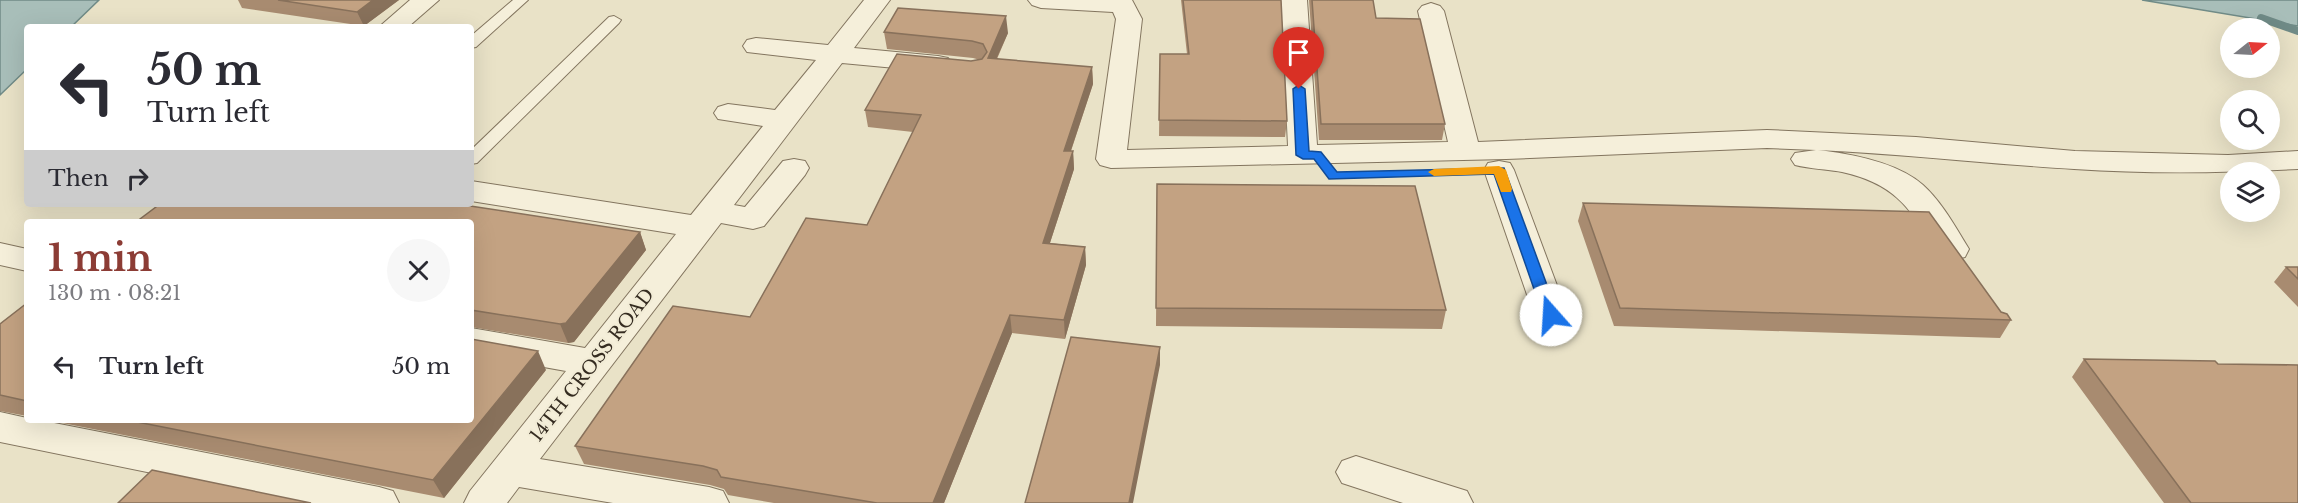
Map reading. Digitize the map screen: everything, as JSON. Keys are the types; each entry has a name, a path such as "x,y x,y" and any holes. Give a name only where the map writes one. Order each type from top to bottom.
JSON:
{"street":[{"path":"396,24 426,0"},
{"name":"14TH CROSS ROAD","path":"484,503 877,0"},
{"path":"1041,0 1123,5 1129,19 1111,159 1465,151 1767,139 1916,146 2075,160 2228,164 2298,160"},
{"path":"1294,0 1310,155 1334,176 1818,159 1850,164 1881,175 1911,192 1971,274"},
{"path":"1431,11 1465,151"},
{"path":"756,46 962,67"},
{"path":"728,113 784,120"},
{"path":"474,191 706,219 753,219 794,168"},
{"path":"1499,170 1551,315"},
{"path":"0,254 24,259"},
{"path":"474,342 594,363"},
{"path":"0,427 379,503"},
{"path":"510,470 709,503"},
{"path":"1356,472 1453,503"}],"lane":[{"path":"474,41 521,0"},
{"path":"474,156 614,20"}],"water":[{"path":"0,0 99,0 74,24 24,24 24,72 0,95"},
{"path":"2142,0 2298,0 2298,26 2280,23 2280,18 2250,18"}],"building":[{"path":"278,0 373,0 357,12"},
{"path":"1183,0 1281,0 1287,121 1159,120 1160,54 1189,54"},
{"path":"1312,0 1373,0 1376,18 1420,19 1445,124 1321,124"},
{"path":"898,8 1006,16 988,58 1092,67 1064,151 1073,151 1043,243 1085,247 1064,320 1010,315 933,503 877,503 721,477 717,470 703,466 575,446 673,306 750,317 806,218 867,225 921,115 865,110 897,54 971,61 982,59 987,52 983,44 972,41 884,32"},
{"path":"1157,184 1415,186 1446,310 1156,308"},
{"path":"1583,203 1929,212 2001,312 2007,314 2011,320 1620,308"},
{"path":"156,207 474,207 640,232 566,323 560,324 474,310 474,219 140,219"},
{"path":"2286,267 2298,267 2298,279"},
{"path":"24,305 24,400 0,395 0,324"},
{"path":"1071,337 1160,347 1129,503 1025,503"},
{"path":"474,340 538,351 433,480 142,423 474,423"},
{"path":"2084,359 2298,365 2298,503 2191,503"},
{"path":"152,470 311,503 118,503"}],"waterway":[{"path":"2280,25 2298,31"}],"slow traffic":[{"path":"1434,172 1499,170 1506,189"}],"route":[{"path":"1299,89 1303,155 1317,155 1334,176 1499,170 1551,315"}]}
